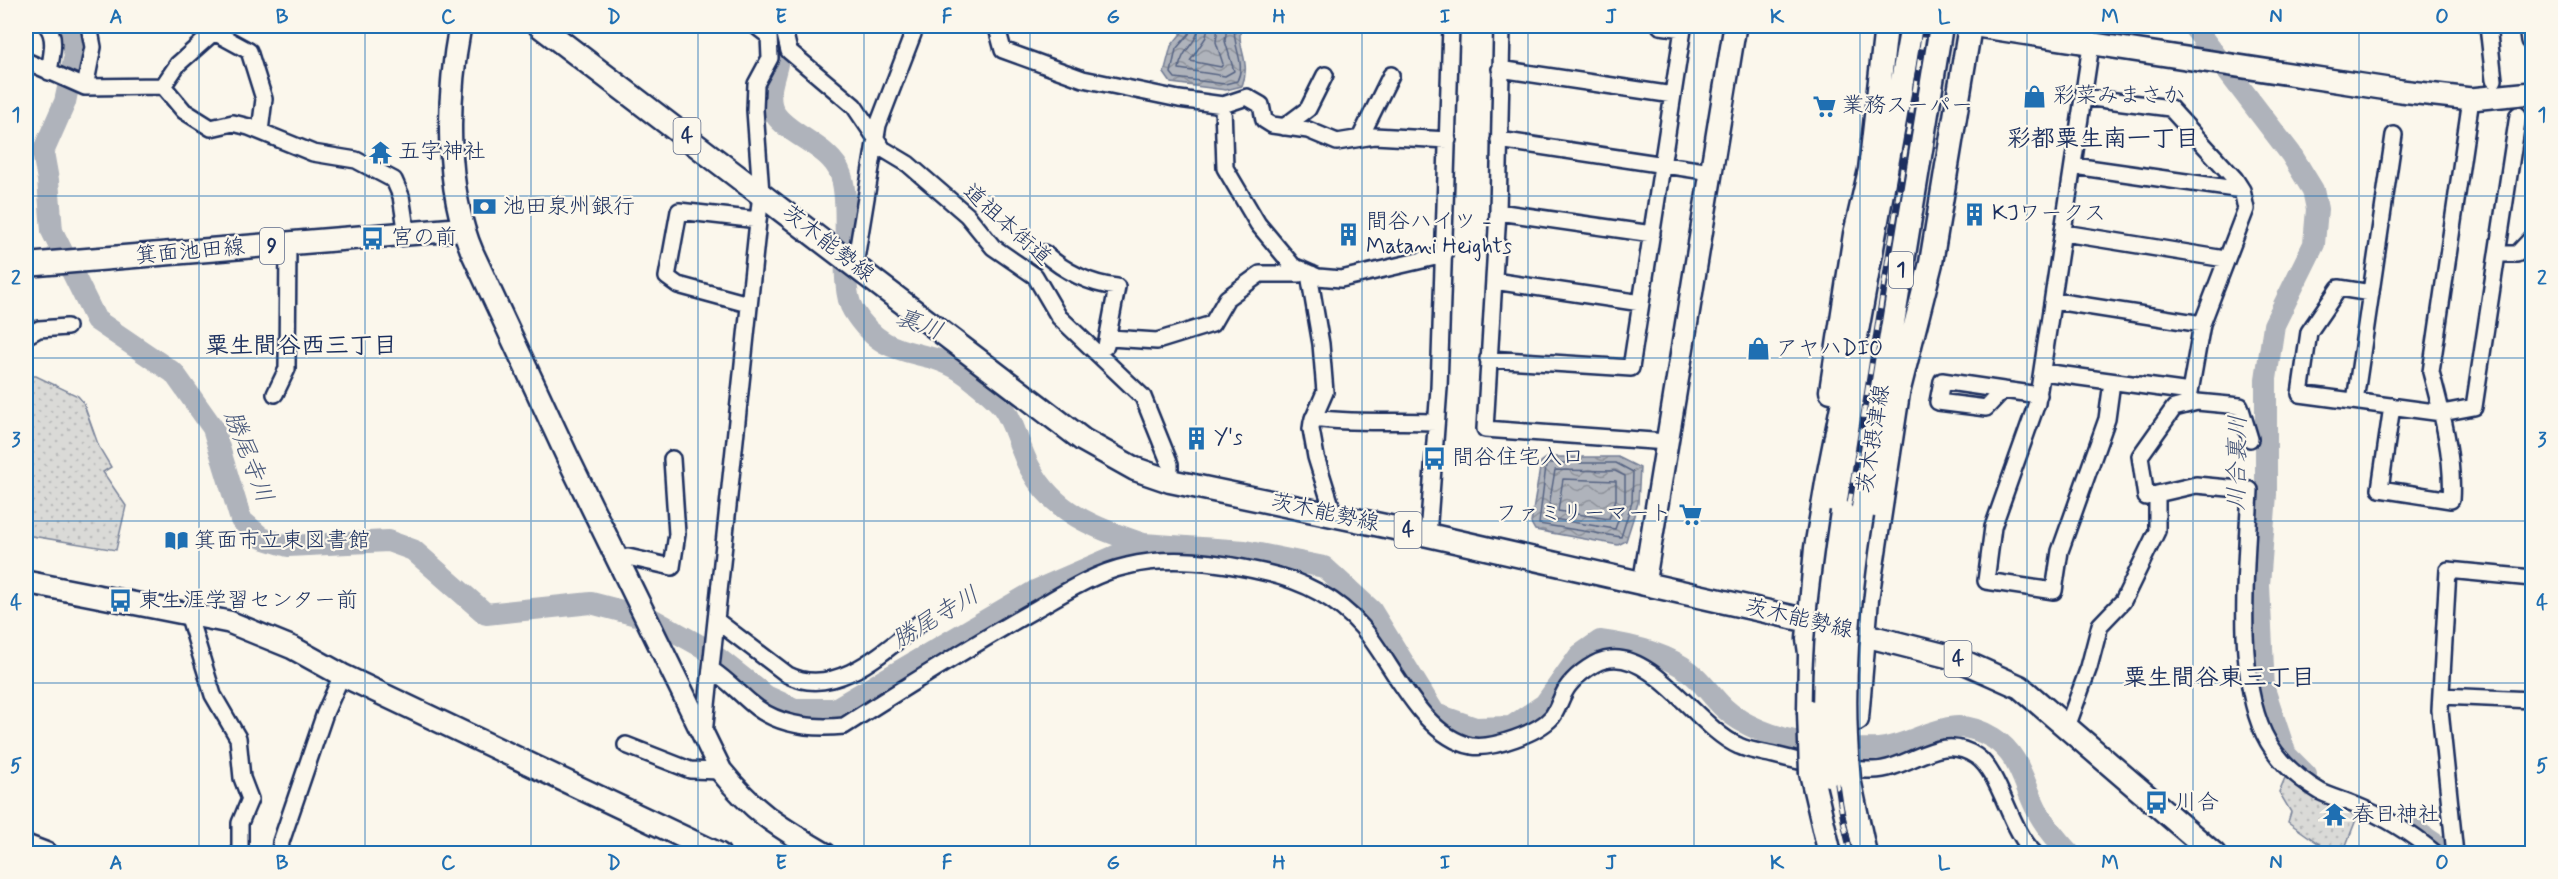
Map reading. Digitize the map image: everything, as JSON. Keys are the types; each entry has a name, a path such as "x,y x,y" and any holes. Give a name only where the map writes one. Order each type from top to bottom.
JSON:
{"main road":[{"name":"茨木能勢線","path":"540,26 833,247 1083,440 1135,469 1170,481 1428,535 1865,634 1955,658 2012,683 2067,727 2214,854"},
{"path":"1827,477 1826,446 1833,376 1855,234 1873,150 1886,26"},
{"path":"1878,854 1838,777 1809,711 1809,621 1816,548 1827,477 1857,331 1912,26"},
{"name":"茨木摂津線","path":"1844,854 1838,777 1852,514 1921,26"},
{"name":"茨木摂津線","path":"1852,514 1941,26"},
{"path":"1830,854 1838,777 1857,719 1858,684 1871,565 1898,393 1947,26"},
{"path":"1898,393 1931,263 1970,26"},
{"name":"箕面池田線","path":"31,265 462,230"},
{"name":"茨木摂津線","path":"1838,777 1865,854"}],"street":[{"path":"47,26 52,31 51,73"},
{"path":"83,87 93,47 89,26"},
{"path":"460,26 452,73 451,145 462,230 567,456 721,771 746,802 771,823 825,854"},
{"path":"703,738 761,193 754,110 756,84 770,58 769,36 756,26"},
{"path":"769,36 784,26"},
{"name":"道祖本街道","path":"784,26 789,51 854,106 883,149 908,164 967,215 993,247 1035,276 1059,317 1143,397 1170,464 1170,481"},
{"path":"855,265 875,139 916,26"},
{"path":"994,26 997,28 1003,50 1083,79 1223,105 1247,97 1261,105 1264,120 1272,125 1308,130 1337,142 1374,136 1448,140"},
{"path":"1428,535 1444,255 1451,26"},
{"path":"1502,26 1498,212 1485,429 1667,442"},
{"path":"1488,359 1631,369 1683,29 1660,26"},
{"path":"1644,584 1736,26"},
{"path":"1977,26 2093,35 2132,51 2471,99 2532,93"},
{"path":"2488,26 2494,80"},
{"path":"2527,26 2529,41 2532,40"},
{"path":"163,86 178,64 214,29 249,51 264,99 260,131"},
{"path":"2093,35 2055,301 2039,395 1993,527 1986,581 2054,591 2060,551 2107,419 2112,382"},
{"path":"26,61 83,87 163,86"},
{"path":"1500,69 1673,95"},
{"path":"1284,127 1308,109 1324,75"},
{"path":"1360,138 1392,75"},
{"path":"163,86 184,111 211,128 233,123 260,131 313,153 356,160 394,180 401,196 407,235"},
{"path":"2043,372 2190,392 2202,324 2225,259 2247,209 2242,190 2170,108 2084,97"},
{"path":"2392,406 2380,489 2451,500 2453,479 2442,413 2431,372 2471,99"},
{"path":"1223,105 1225,168 1258,224 1293,266 1307,272 1341,279 1444,255"},
{"path":"2371,293 2339,288 2309,332 2300,394 2442,413 2474,407 2518,115"},
{"path":"2355,401 2394,135"},
{"path":"1499,140 1712,172"},
{"path":"2074,166 2242,190"},
{"path":"748,304 678,285 667,277 679,211 758,220"},
{"path":"1498,212 1652,234"},
{"path":"2064,233 2225,259"},
{"path":"2497,254 2517,254 2532,238"},
{"path":"275,394 287,369 288,245"},
{"path":"1044,253 1060,268 1099,285 1117,288 1110,338 1102,357"},
{"path":"1110,338 1158,341 1212,324 1227,298 1260,274 1307,272"},
{"path":"1307,272 1321,344 1325,392 1313,418 1311,429 1316,457 1334,515"},
{"path":"1494,281 1641,303"},
{"path":"2055,301 2202,324"},
{"path":"26,336 39,329 67,327"},
{"path":"2002,390 2039,395"},
{"path":"2146,497 2140,456 2174,408 2197,402 2241,406 2250,439"},
{"path":"1313,418 1346,423 1397,420 1436,422"},
{"path":"628,557 672,567 676,534 672,459"},
{"path":"2067,727 2089,667 2100,626 2123,601 2157,531 2157,494 2196,485 2250,490 2245,630 2249,672 2264,733 2278,756 2297,776 2322,792 2387,819 2436,854"},
{"path":"711,670 728,681 753,705 777,719 822,728 844,726 970,646 1079,585 1125,566 1185,560 1248,568 1289,578 1323,594 1353,616 1374,641 1425,718 1448,735 1470,746 1493,746 1521,736 1551,719 1569,685 1588,668 1605,659 1616,658 1635,664 1667,685 1719,733 1739,747 1800,762 1871,770 1894,766 1943,747 1969,752 1981,760 1990,773 2014,823 2035,854"},
{"path":"2454,848 2441,696 2448,570 2532,578"},
{"path":"26,582 229,622 292,648 342,675 719,854"},
{"path":"188,614 213,695 238,738 242,778 250,799 240,823 240,854"},
{"path":"717,621 788,675 801,681 814,683 841,677 869,662 921,622"},
{"path":"280,854 281,843 325,713 342,675"},
{"path":"2441,696 2532,700"},
{"path":"626,745 690,770 721,771"},
{"path":"26,846 47,854"}],"shaded area":[{"path":"26,376 36,376 78,396 83,402 99,447 111,467 103,472 126,506 116,550 26,535"},
{"path":"2287,773 2359,812 2343,853 2332,853 2288,822 2291,812 2279,792"}],"water":[{"path":"1187,26 1241,26 1240,42 1245,62 1245,77 1242,86 1226,90 1171,83 1164,73 1171,46"},
{"path":"1548,457 1618,457 1640,468 1638,503 1626,541 1618,545 1535,530 1531,523 1541,462"}],"waterway":[{"name":"勝尾寺川","path":"67,26 75,55 65,102 43,152 52,231 96,320 174,373 213,428 241,520 262,538 288,546 388,541 413,550 486,614 591,603 652,619 706,649 766,696 795,709 835,709 1037,590 1143,544 1245,551 1324,567 1371,610 1435,714 1475,728 1511,727 1545,704 1580,655 1600,641 1623,645 1647,651 1680,665 1695,676 1720,704 1740,720 1759,730 1789,740 1842,748 1876,749 1900,744 1951,727 1978,730 2002,745 2015,761 2040,816 2070,854"},
{"name":"裏川","path":"775,26 779,56 771,90 771,106 781,122 829,157 841,175 845,207 846,283 853,310 866,328 880,340 908,352 952,365 967,375 1002,406 1014,428 1026,461 1040,484 1052,497 1079,518 1143,544"},
{"name":"川合裏川","path":"2193,26 2291,154 2313,190 2317,209 2314,244 2274,325 2266,379 2266,494 2259,585 2264,689 2286,755 2306,775"},
{"name":"川合裏川","path":"2405,824 2450,854"}],"railway":[{"path":"1851,854 1843,816 1833,741 1832,665 1837,589 1925,26"}],"place":[{"name":"彩菜みまさか","path":"2035,96"},
{"name":"業務スーパー","path":"1824,106"},
{"name":"五字神社","path":"380,152"},
{"name":"池田泉州銀行","path":"485,207"},
{"name":"KJワークス","path":"1974,214"},
{"name":"間谷ハイツ - Matani Heights","path":"1348,235"},
{"name":"宮の前","path":"373,238"},
{"name":"アヤハDIO","path":"1758,349"},
{"name":"Y's","path":"1196,438"},
{"name":"間谷住宅入口","path":"1434,458"},
{"name":"ファミリーマート","path":"1690,514"},
{"name":"箕面市立東図書館","path":"176,541"},
{"name":"東生涯学習センター前","path":"121,601"},
{"name":"川合","path":"2157,803"},
{"name":"春日神社","path":"2334,815"}],"district":[{"name":"彩都粟生南一丁目","path":"2103,139"},
{"name":"粟生間谷西三丁目","path":"301,346"},
{"name":"粟生間谷東三丁目","path":"2219,678"}]}
